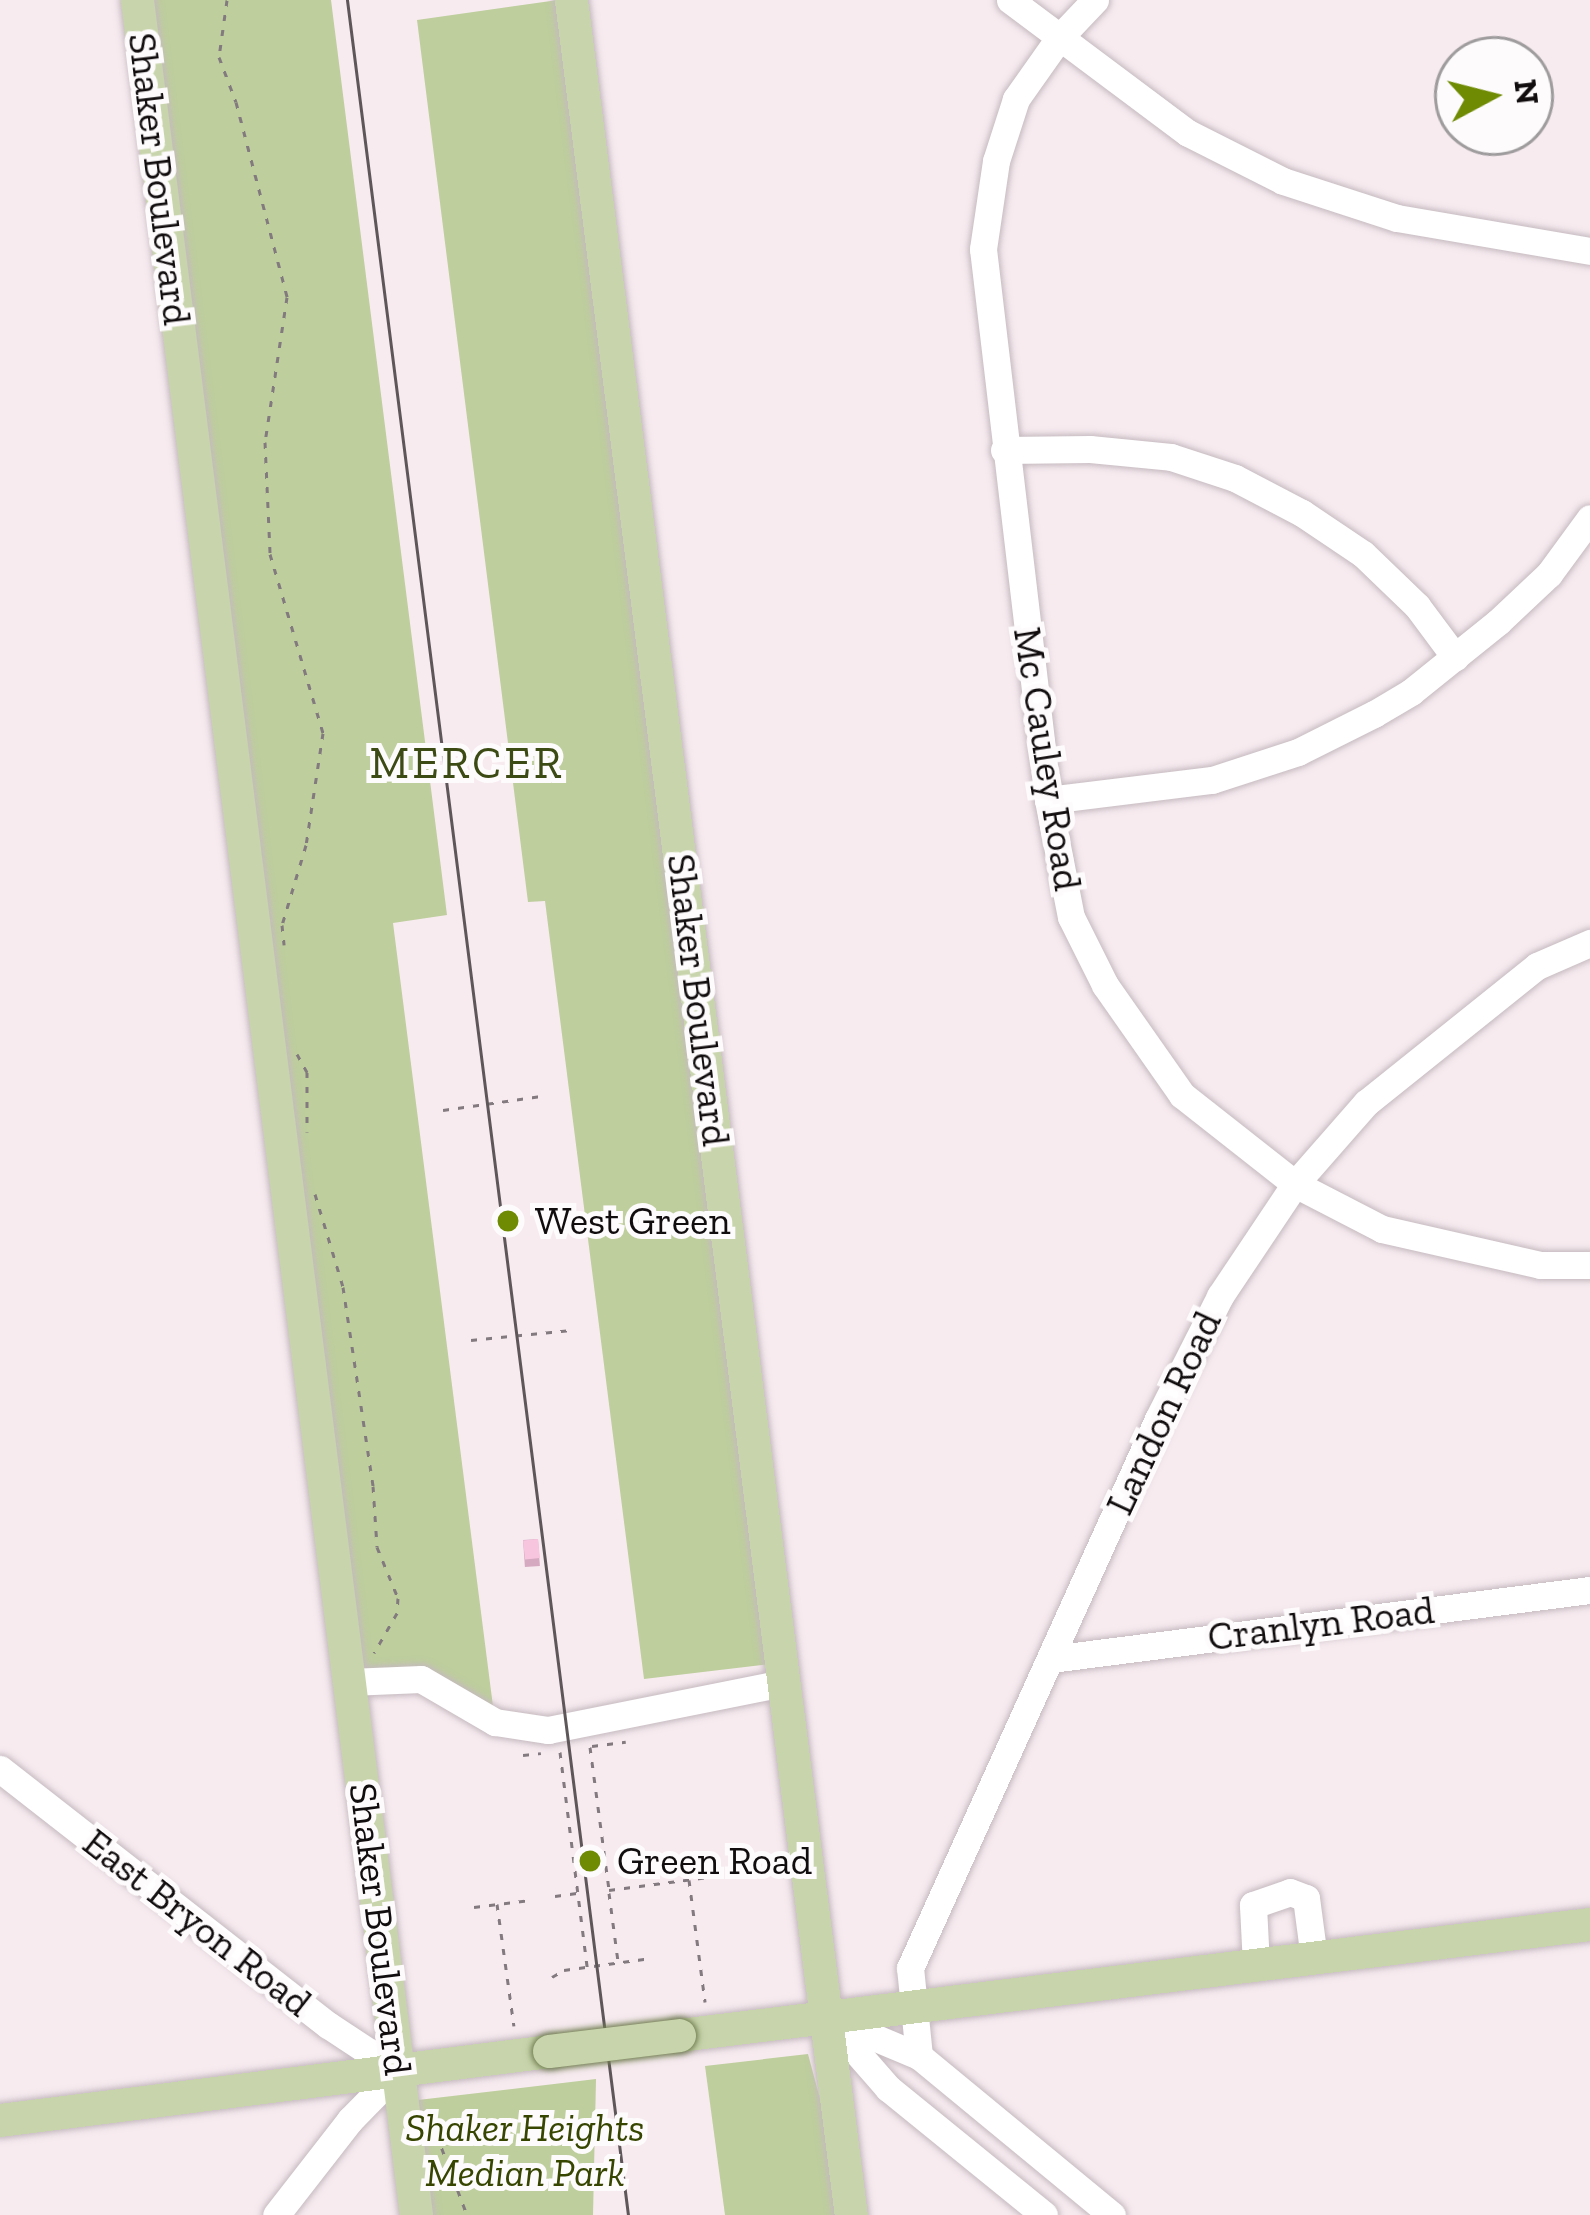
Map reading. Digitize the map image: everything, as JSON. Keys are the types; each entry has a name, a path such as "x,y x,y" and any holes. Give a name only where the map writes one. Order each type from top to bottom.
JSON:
{"main road":[{"name":"Shaker Boulevard","path":"137,0 360,1670 416,2215"},
{"name":"Shaker Boulevard","path":"571,0 851,2215"},
{"path":"0,2120 398,2071 515,2041 705,2017 826,2017 1590,1924"}],"street":[{"path":"1010,0 1188,133 1283,182 1397,218 1590,250"},
{"name":"Mc Cauley Road","path":"1095,0 1059,38 1016,100 996,161 983,249 1048,800 1071,917 1142,1045 1182,1095 1295,1184 1382,1229 1540,1265 1590,1265"},
{"path":"1004,450 1090,448 1171,457 1235,478 1302,513 1363,554 1417,606 1455,657"},
{"path":"1048,800 1212,780 1298,752 1411,692 1455,657 1549,574 1590,518"},
{"name":"Landon Road","path":"919,2056 910,2006 915,1955 1220,1296 1295,1184 1366,1103 1537,966 1590,943"},
{"name":"Cranlyn Road","path":"1052,1659 1590,1590"},
{"path":"360,1670 422,1679 495,1722 548,1730 784,1683"},
{"name":"East Bryon Road","path":"0,1768 328,2025 398,2071"},
{"path":"1256,1965 1253,1905 1290,1892 1306,1898 1314,1958"},
{"path":"826,2017 919,2056 1112,2215"},
{"path":"826,2017 888,2089 1044,2215"},
{"path":"276,2215 350,2120 398,2071"}],"path":[{"path":"227,0 219,57 236,102 286,297 265,442 270,554 323,734 306,845 282,925 285,958"},
{"path":"290,1042 307,1072 308,1147"},
{"path":"443,1110 541,1096"},
{"path":"313,1186 343,1286 374,1486 377,1546 398,1598 397,1613 360,1670"},
{"path":"471,1340 572,1330"},
{"path":"590,1747 618,1963"},
{"path":"560,1750 586,1967"},
{"path":"609,1890 716,1876"},
{"path":"689,1880 705,2017"},
{"path":"555,1896 579,1893"},
{"path":"474,1907 531,1900"},
{"path":"497,1904 515,2041"},
{"path":"552,1977 651,1958"},
{"path":"429,2113 467,2215"}],"green space":[{"path":"137,0 331,0 447,915 393,923 495,1722 452,1694 349,1682"},
{"path":"558,0 770,1664 644,1679 545,901 528,902 417,20"},
{"name":"Shaker Heights Median Park","path":"808,2054 851,2215 725,2215 705,2066"},
{"name":"Shaker Heights Median Park","path":"596,2079 593,2215 416,2215 403,2114 418,2100"}],"building":[{"path":"538,1539 540,1558 525,1559 523,1541"}],"tram line":[{"path":"347,0 628,2215"}],"place":[{"name":"West Green","path":"508,1221"},
{"name":"Green Road","path":"590,1861"}],"district":[{"name":"MERCER","path":"467,764"}]}
